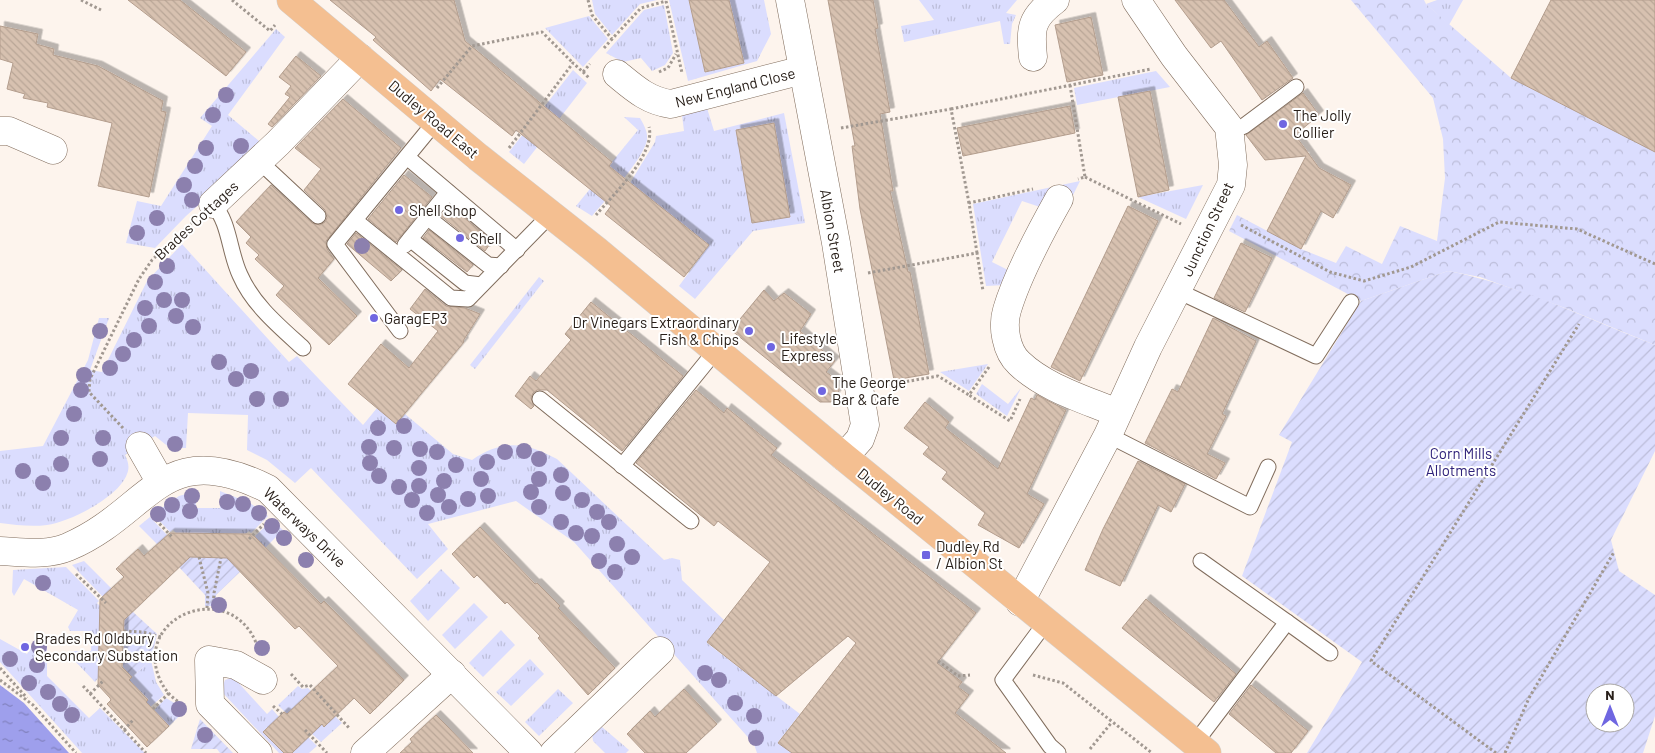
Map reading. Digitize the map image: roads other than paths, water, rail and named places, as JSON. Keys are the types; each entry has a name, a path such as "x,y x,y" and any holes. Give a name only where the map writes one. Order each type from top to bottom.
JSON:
{"main road":[{"name":"Dudley Road East","path":"291,0 428,115 579,236"},
{"name":"Dudley Road","path":"579,236 1020,602 1201,748"}],"street":[{"name":"Albion Street","path":"790,0 842,278 865,425 860,439 844,457"},
{"path":"1033,57 1031,34 1034,22 1041,10 1055,0"},
{"name":"Junction Street","path":"1020,602 1112,424 1231,185 1233,165 1229,127 1174,56 1136,0"},
{"name":"Brades Cottages","path":"213,204 360,58"},
{"name":"New England Close","path":"603,73 645,96 659,102 671,104 803,70"},
{"path":"0,131 9,132 52,150"},
{"path":"1057,189 1006,311 1005,329 1009,350 1017,362 1032,374 1058,388 1112,424"},
{"path":"140,446 160,482"},
{"name":"Waterways Drive","path":"0,551 41,553 68,547 107,524 160,482 184,472 204,470 248,479 268,489 529,753"},
{"path":"554,753 660,650"},
{"path":"258,753 210,704 208,660 236,665 263,680"},
{"path":"365,753 452,674"}],"lane":[{"path":"1229,133 1244,126 1296,87"},
{"path":"400,331 335,244 356,221 407,157 428,115"},
{"path":"407,157 517,250"},
{"path":"259,160 318,216"},
{"path":"398,254 448,192"},
{"path":"213,204 220,212 240,276 268,317 303,348"},
{"path":"356,221 451,298 468,299 551,214"},
{"path":"427,217 488,265 501,266"},
{"path":"410,239 465,283 481,285"},
{"path":"1178,291 1316,356 1351,302"},
{"path":"622,466 717,349"},
{"path":"540,399 691,521"},
{"path":"1112,424 1250,507 1268,467"},
{"path":"1201,561 1330,653"},
{"path":"1046,622 1004,680 1050,746 1058,753"},
{"path":"1201,748 1287,622"}],"water":[{"path":"0,685 24,703 69,753 0,753"}],"place":[{"name":"The Jolly Collier","path":"1283,124"},
{"name":"Shell Shop","path":"399,210"},
{"name":"Shell","path":"460,238"},
{"name":"GaragEP3","path":"374,318"},
{"name":"Dr Vinegars Extraordinary Fish & Chips","path":"749,331"},
{"name":"Lifestyle Express","path":"771,347"},
{"name":"The George Bar & Cafe","path":"822,391"},
{"name":"Dudley Rd / Albion St","path":"926,555"},
{"name":"Brades Rd Oldbury Secondary Substation","path":"25,647"}],"park label":[{"name":"Corn Mills Allotments","path":"1461,462"}]}
